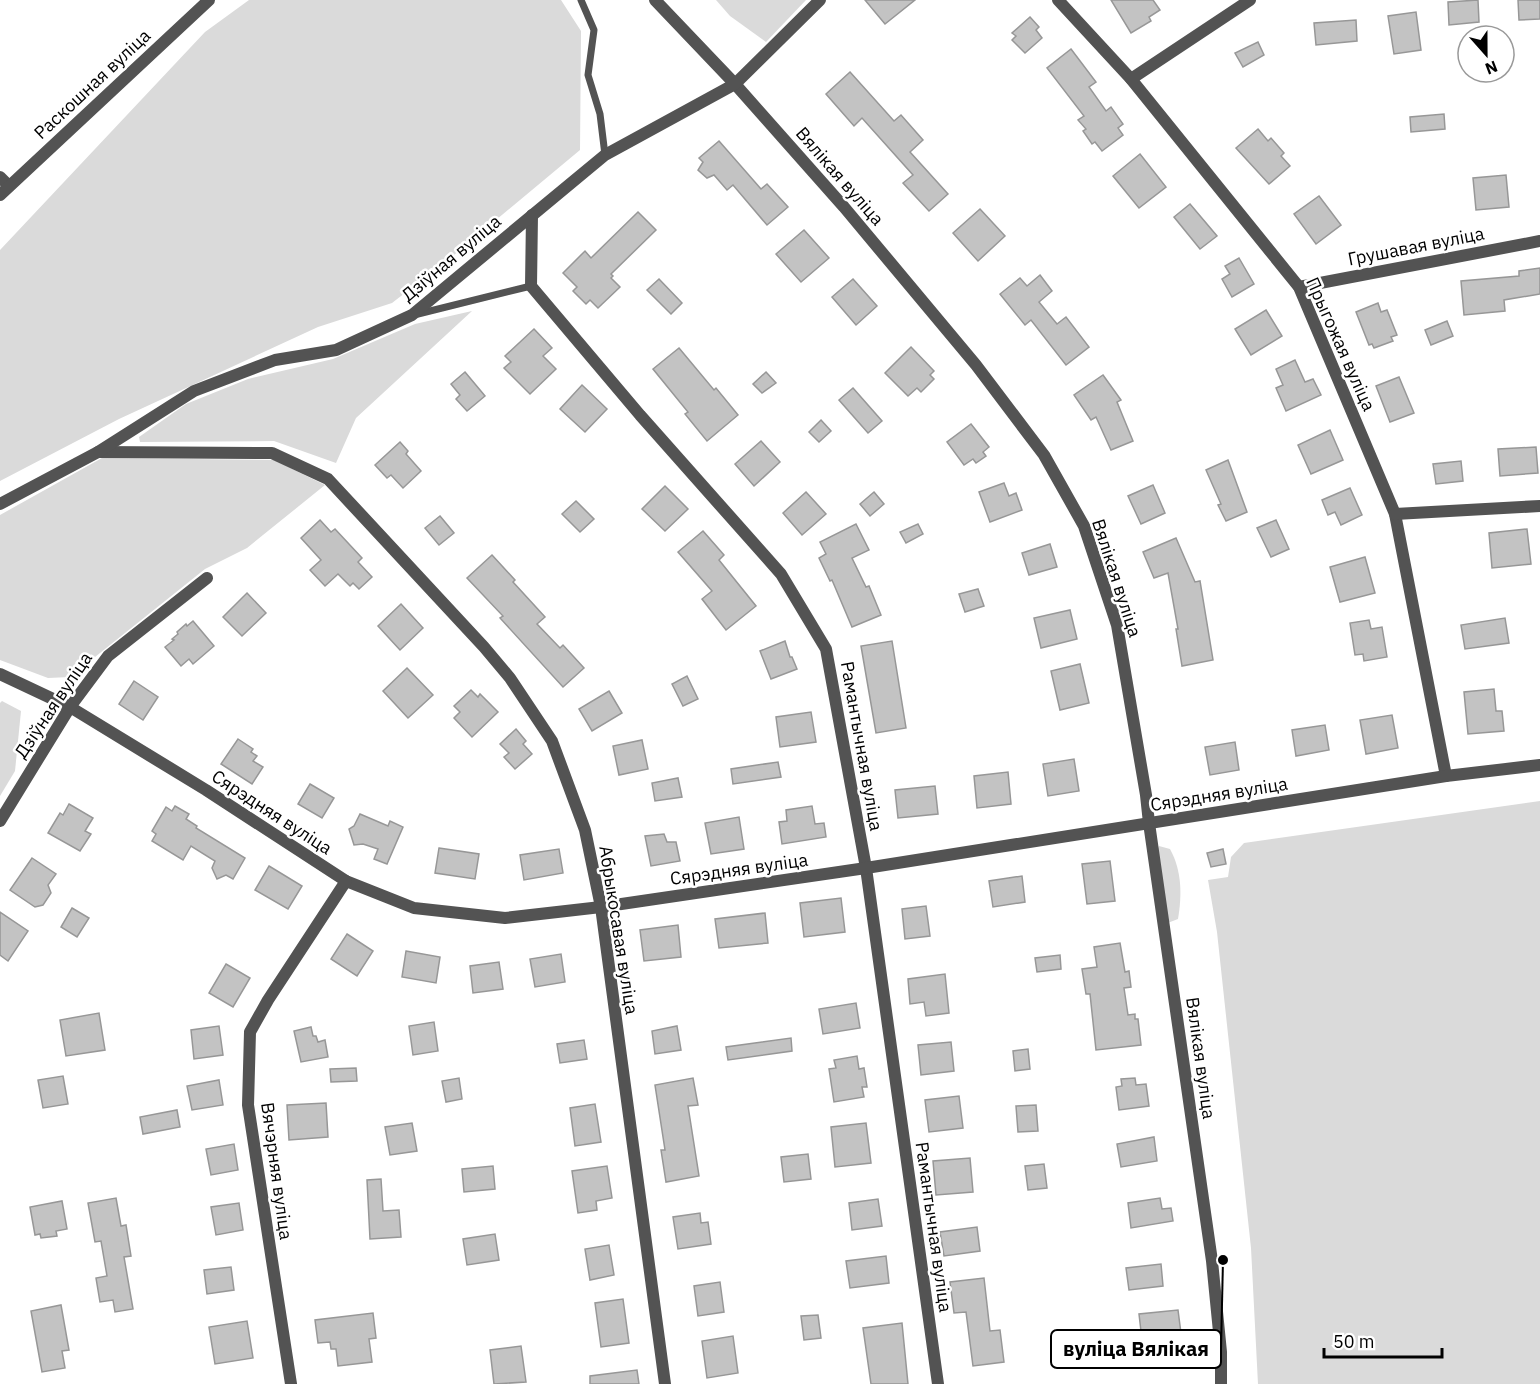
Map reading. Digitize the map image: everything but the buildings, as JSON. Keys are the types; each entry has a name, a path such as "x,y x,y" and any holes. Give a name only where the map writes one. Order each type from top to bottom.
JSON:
{"street":[{"name":"Раскошная вуліца","path":"5,191 209,0"},
{"name":"Вялікая вуліца","path":"655,0 735,84 844,207 976,365 1044,454 1084,526 1117,625 1146,795 1212,1261 1221,1352 1221,1384"},
{"name":"Дзіўная вуліца","path":"0,504 98,452 195,391 276,360 336,350 412,315 605,155 735,84 820,0"},
{"name":"Прыгожая вуліца","path":"1058,0 1131,79 1299,287 1395,514 1446,776"},
{"path":"1131,79 1250,0"},
{"path":"0,177 5,191"},
{"path":"531,286 532,214"},
{"name":"Грушавая вуліца","path":"1299,287 1540,241"},
{"name":"Рамантычная вуліца","path":"531,286 640,415 781,574 826,649 866,868 938,1384"},
{"name":"Абрыкосавая вуліца","path":"98,452 272,453 328,479 484,647 510,678 552,741 585,830 601,907 665,1384"},
{"path":"1395,514 1540,506"},
{"name":"Дзіўная вуліца","path":"0,821 70,707 108,656 207,578"},
{"name":"Сярэдняя вуліца","path":"0,674 70,707 206,790 346,881 414,908 505,918 601,907 866,868 1446,776 1540,765"},
{"name":"Вячэрняя вуліца","path":"291,1384 248,1105 250,1032 268,1000 346,881"}],"lane":[{"path":"581,0 594,30 588,75 600,114 605,155"},
{"path":"412,315 531,286"}],"shaded area":[{"path":"249,0 561,0 581,31 580,150 454,255 392,303 318,327 119,419 0,481 0,250 205,32"},
{"path":"716,0 806,0 766,42 730,16"},
{"path":"472,311 356,418 336,463 274,441 140,442 139,437 186,404 248,379 333,359 415,324"},
{"path":"102,458 274,460 325,485 247,548 205,569 70,677 48,678 0,660 0,515"},
{"path":"2,701 21,711 15,771 0,796 0,703"},
{"path":"1540,801 1540,1384 1258,1384 1251,1248 1217,932 1208,880 1228,877 1231,857 1244,843"},
{"path":"1159,846 1170,849 1177,866 1180,883 1178,919 1165,924 1154,858"}],"place":[{"name":"вуліца Вялікая","path":"1223,1260"}]}
